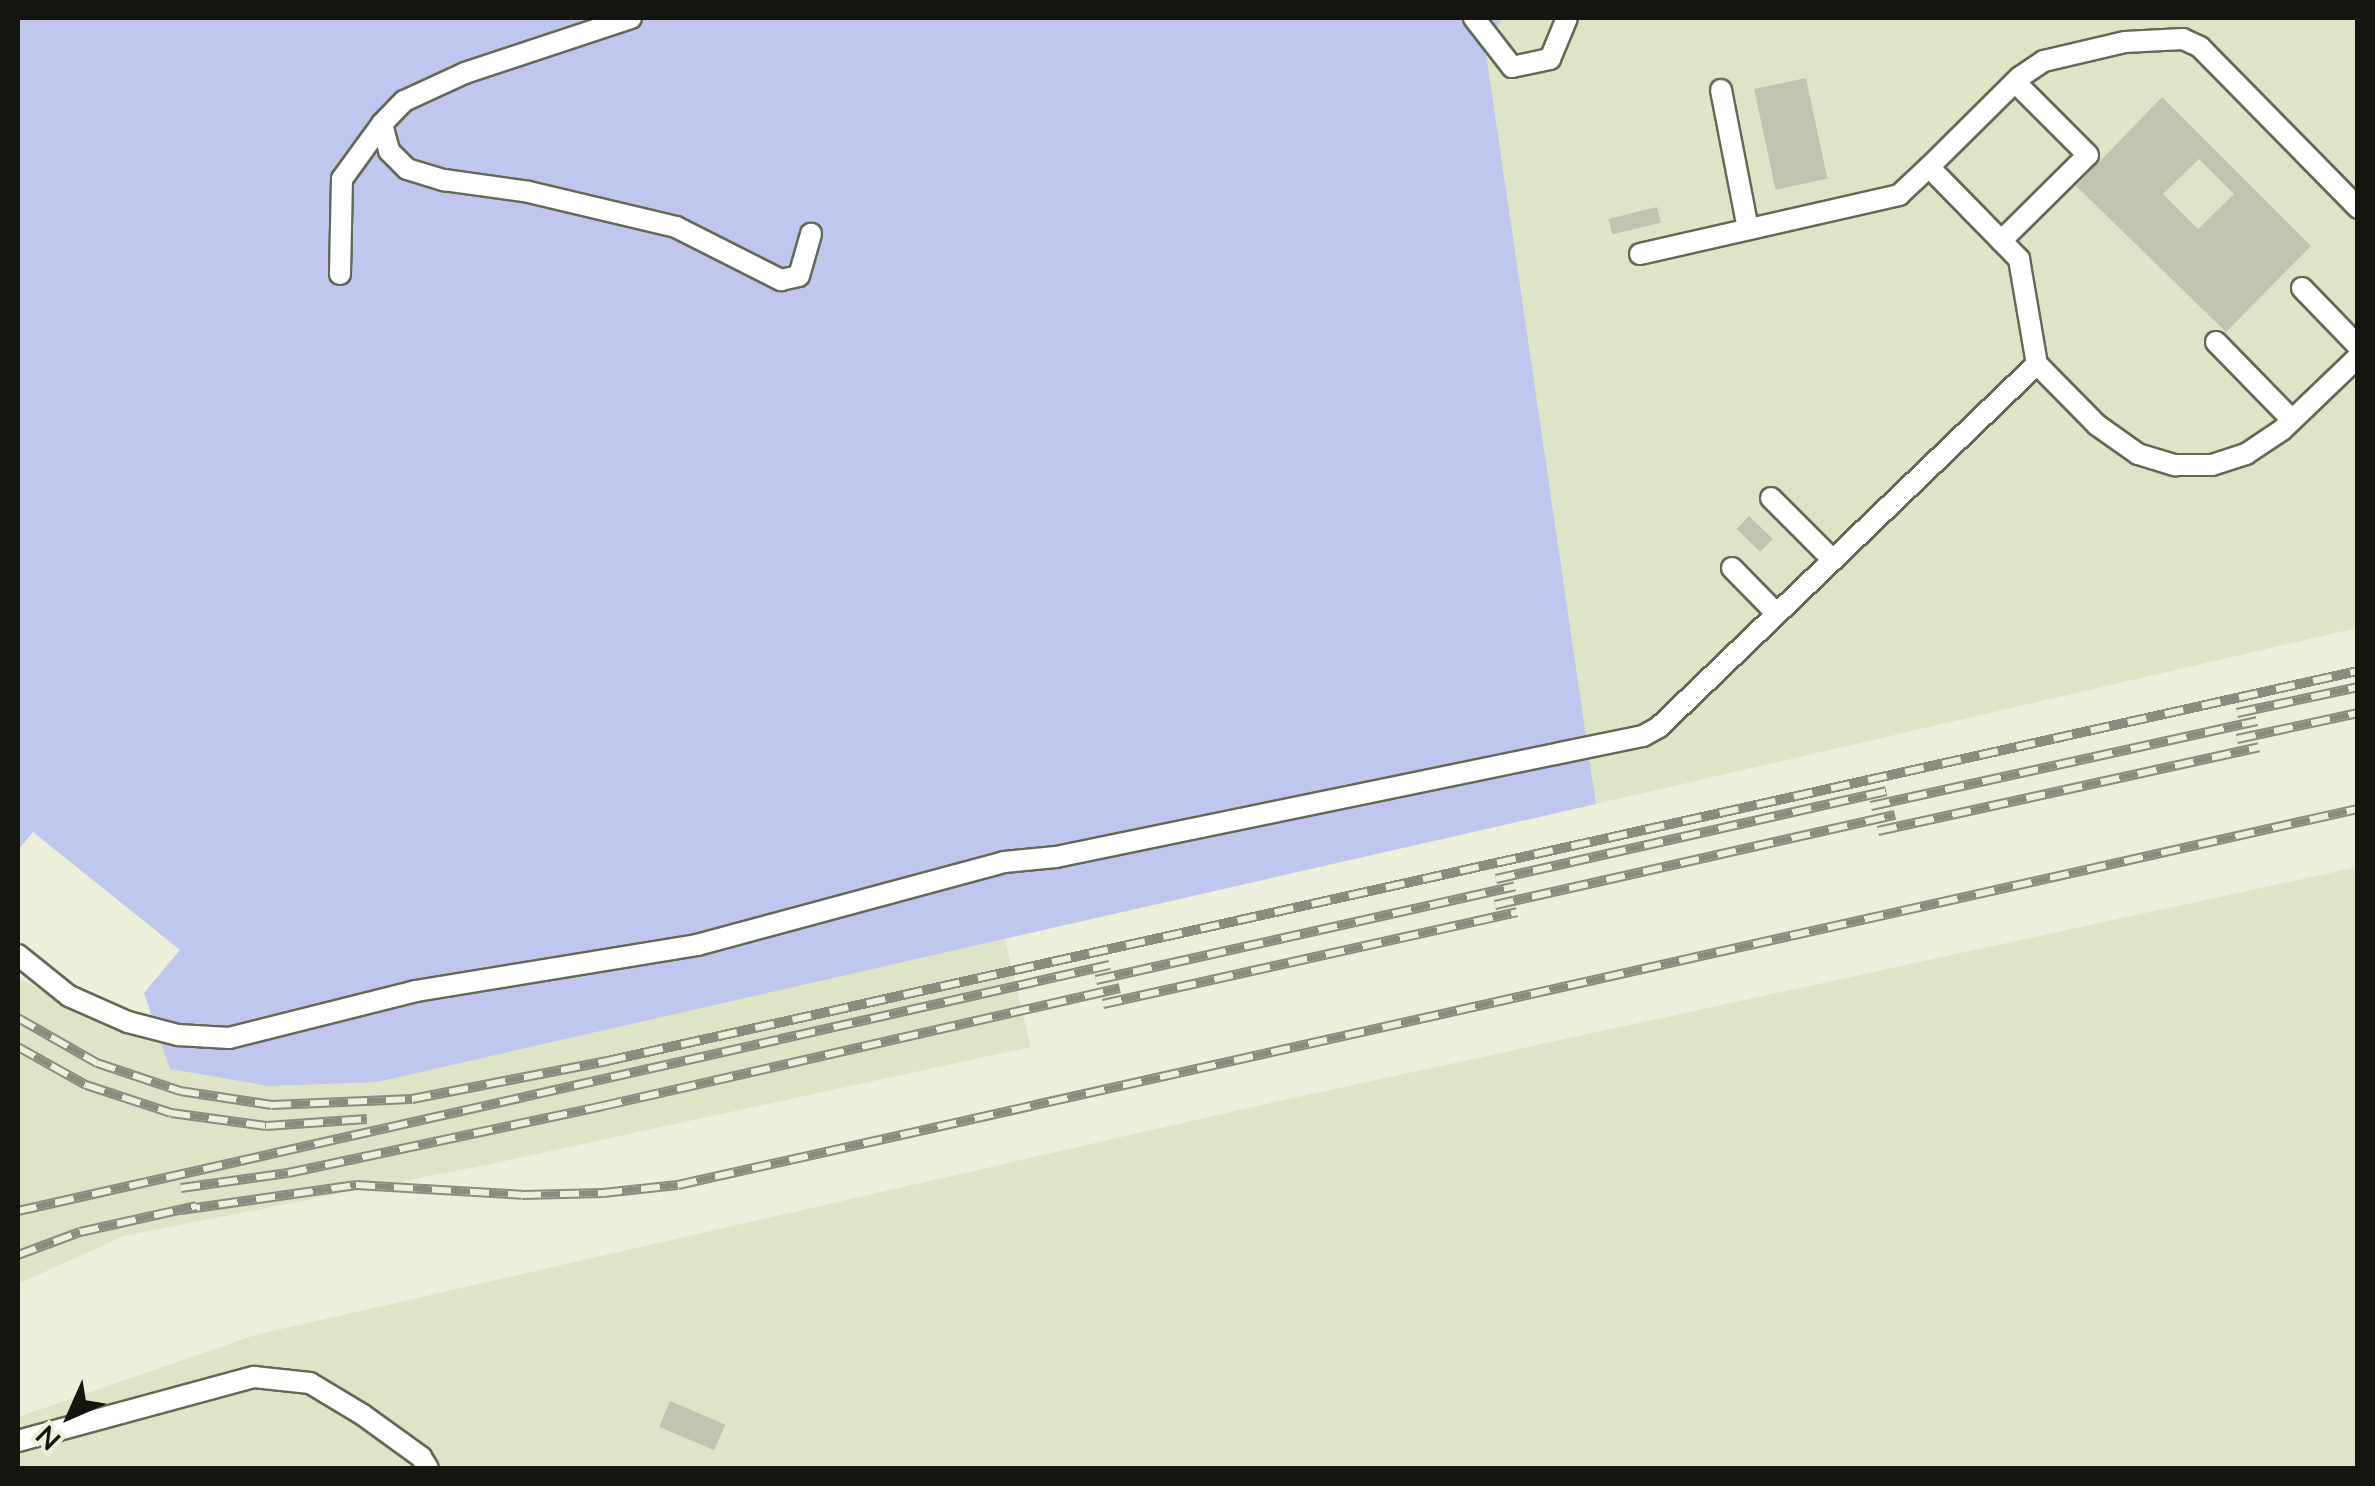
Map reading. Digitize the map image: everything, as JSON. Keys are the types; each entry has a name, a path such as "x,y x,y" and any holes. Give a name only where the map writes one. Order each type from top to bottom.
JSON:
{"lane":[{"path":"340,274 342,179 404,100 465,74 630,18"},
{"path":"1474,18 1512,67 1550,59 1567,18"},
{"path":"1640,254 1899,195 2016,82 2044,61 2125,42 2183,39 2200,47 2358,208"},
{"path":"2001,240 2088,155 2016,82"},
{"path":"1721,90 1748,230"},
{"path":"382,124 389,152 407,169 619,210 676,227 781,280 800,276 811,234"},
{"path":"1928,167 2019,259 2037,364 2097,426 2138,454 2175,465 2212,465 2246,454 2292,420 2358,357"},
{"path":"2302,288 2358,346"},
{"path":"2216,342 2292,420"},
{"path":"18,955 69,996 128,1022 178,1035 229,1038 286,1028 416,991 697,944 1004,862 1056,857 1643,736 1659,727 2037,364"},
{"path":"1771,498 1833,560"},
{"path":"1732,568 1776,614"},
{"path":"18,1441 254,1376 310,1383 363,1414 420,1457 428,1468"}],"shaded area":[{"path":"18,18 1503,18 1485,46 1596,804 377,1082 269,1086 170,1069 144,993 180,950 33,832 18,850"},
{"path":"1503,18 2357,18 2357,628 1596,804 1485,46"},
{"path":"2357,867 2357,1468 18,1468 18,1417 255,1335 1279,1101"},
{"path":"1000,919 1031,1047 491,1164 124,1236 18,1284 18,978 134,1035 213,1058"}],"building":[{"path":"1806,78 1827,179 1776,190 1754,89"},
{"path":"2162,97 2311,246 2226,332 2076,186","holes":["2199,159 2234,194 2198,229 2163,194"]},
{"path":"1657,207 1661,223 1612,235 1608,219"},
{"path":"1749,516 1773,539 1760,552 1736,529"},
{"path":"670,1401 725,1424 714,1450 659,1427"}],"railway":[{"path":"18,1018 97,1063 180,1091 272,1105 412,1099 607,1061 2358,671"},
{"path":"2237,713 2358,687"},
{"path":"2237,739 2358,713"},
{"path":"1871,806 2257,721"},
{"path":"1878,831 2259,747"},
{"path":"1496,879 1886,791"},
{"path":"181,1210 356,1185 522,1195 603,1193 678,1185 2358,809"},
{"path":"1495,905 1895,815"},
{"path":"1096,980 1515,886"},
{"path":"1103,1004 1517,912"},
{"path":"18,1211 1110,965"},
{"path":"181,1188 288,1173 603,1106 1120,988"},
{"path":"18,1047 86,1085 171,1113 266,1126 367,1119"},
{"path":"18,1255 80,1232 196,1206"}]}
